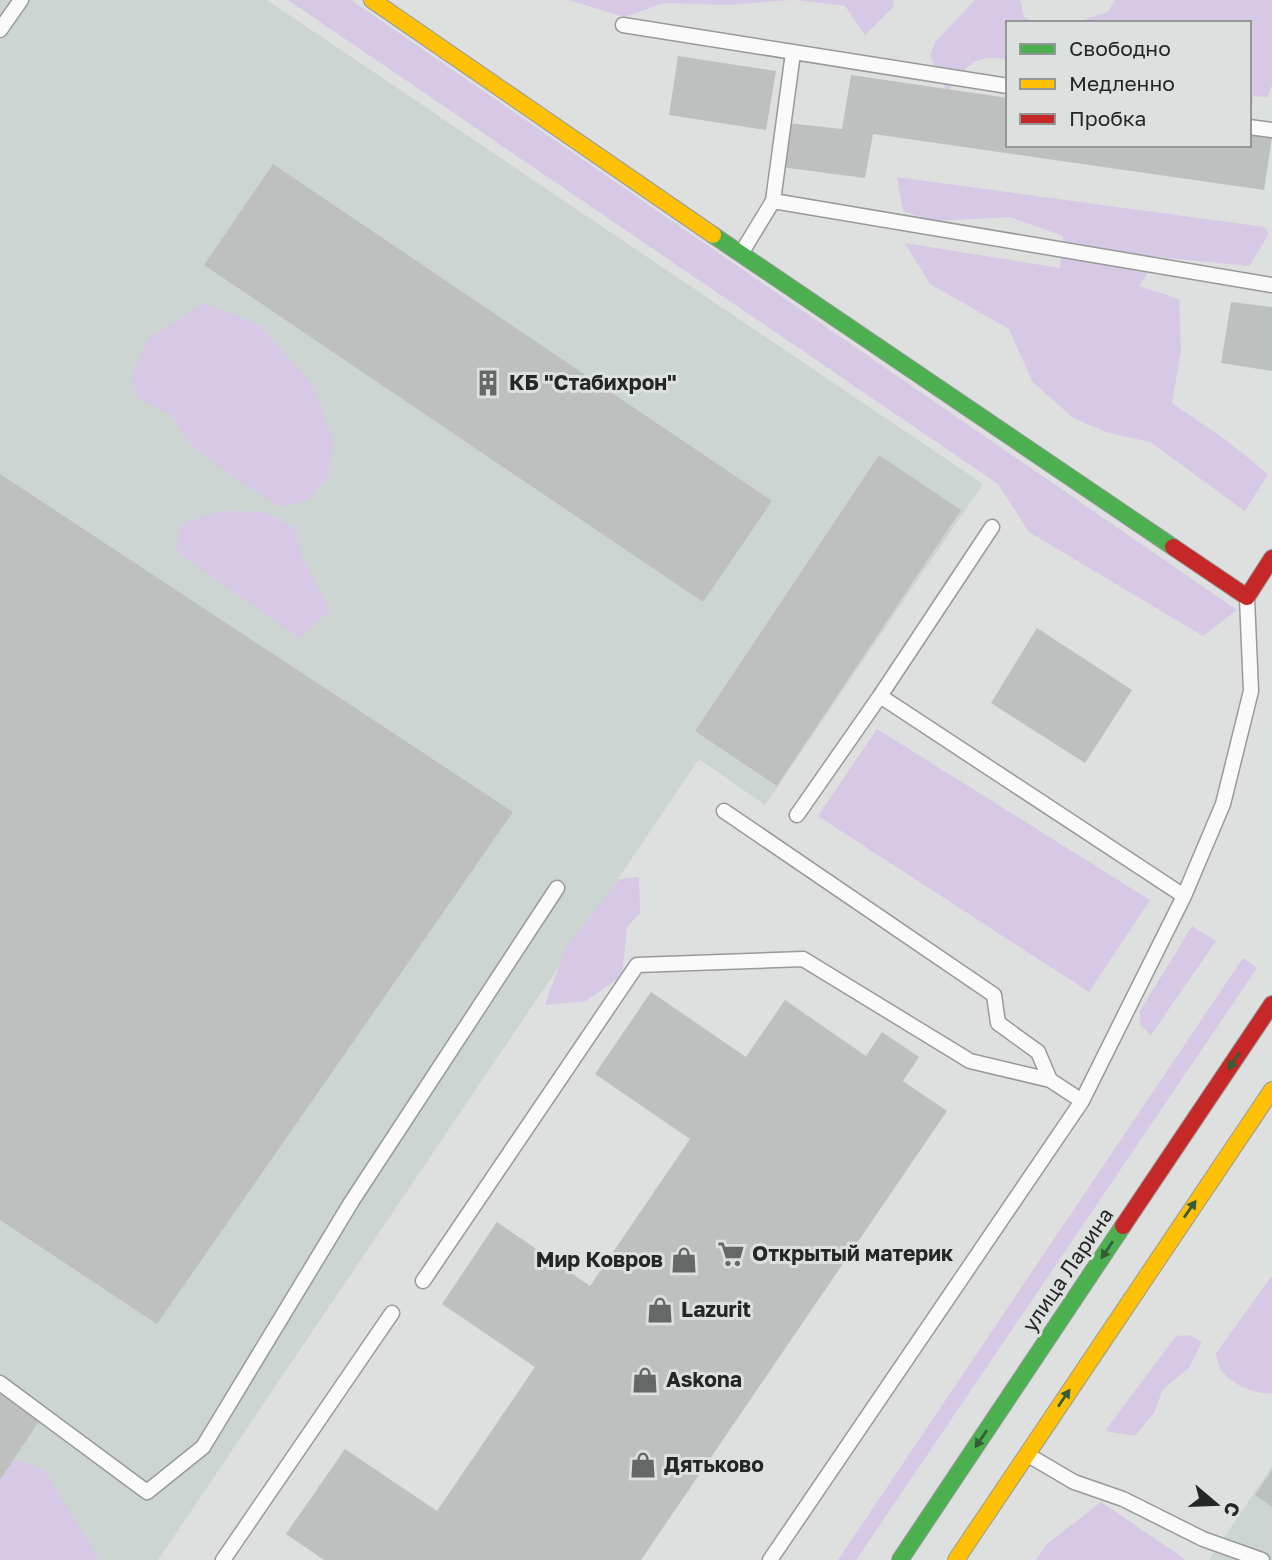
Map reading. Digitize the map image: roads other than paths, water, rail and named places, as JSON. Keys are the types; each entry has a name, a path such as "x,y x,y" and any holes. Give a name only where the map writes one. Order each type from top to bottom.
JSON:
{"main road":[{"path":"372,0 1247,597 1272,558"},
{"name":"улица Ларина","path":"900,1560 1272,1004"},
{"path":"956,1560 1178,1226 1272,1090"}],"lane":[{"path":"0,30 21,0"},
{"path":"623,25 1006,86"},
{"path":"741,254 773,201 793,53"},
{"path":"1251,127 1272,130"},
{"path":"773,201 1272,285"},
{"path":"797,815 992,527"},
{"path":"770,1560 1082,1101 1184,896 1223,804 1251,691 1247,597"},
{"path":"880,696 1184,896"},
{"path":"724,810 994,995 998,1023 1038,1052 1050,1080"},
{"path":"0,1383 147,1492 203,1447 352,1201 557,888"},
{"path":"423,1281 637,965 803,959 970,1061 1050,1080 1082,1101"},
{"path":"223,1560 392,1313"},
{"path":"1026,1455 1074,1482 1123,1499 1203,1539 1262,1560"}],"place":[{"name":"КБ \"Стабихрон\"","path":"488,383"},
{"name":"Открытый материк","path":"731,1254"},
{"name":"Мир Ковров","path":"684,1260"},
{"name":"Lazurit","path":"660,1310"},
{"name":"Askona","path":"645,1380"},
{"name":"Дятьково","path":"643,1465"}]}
